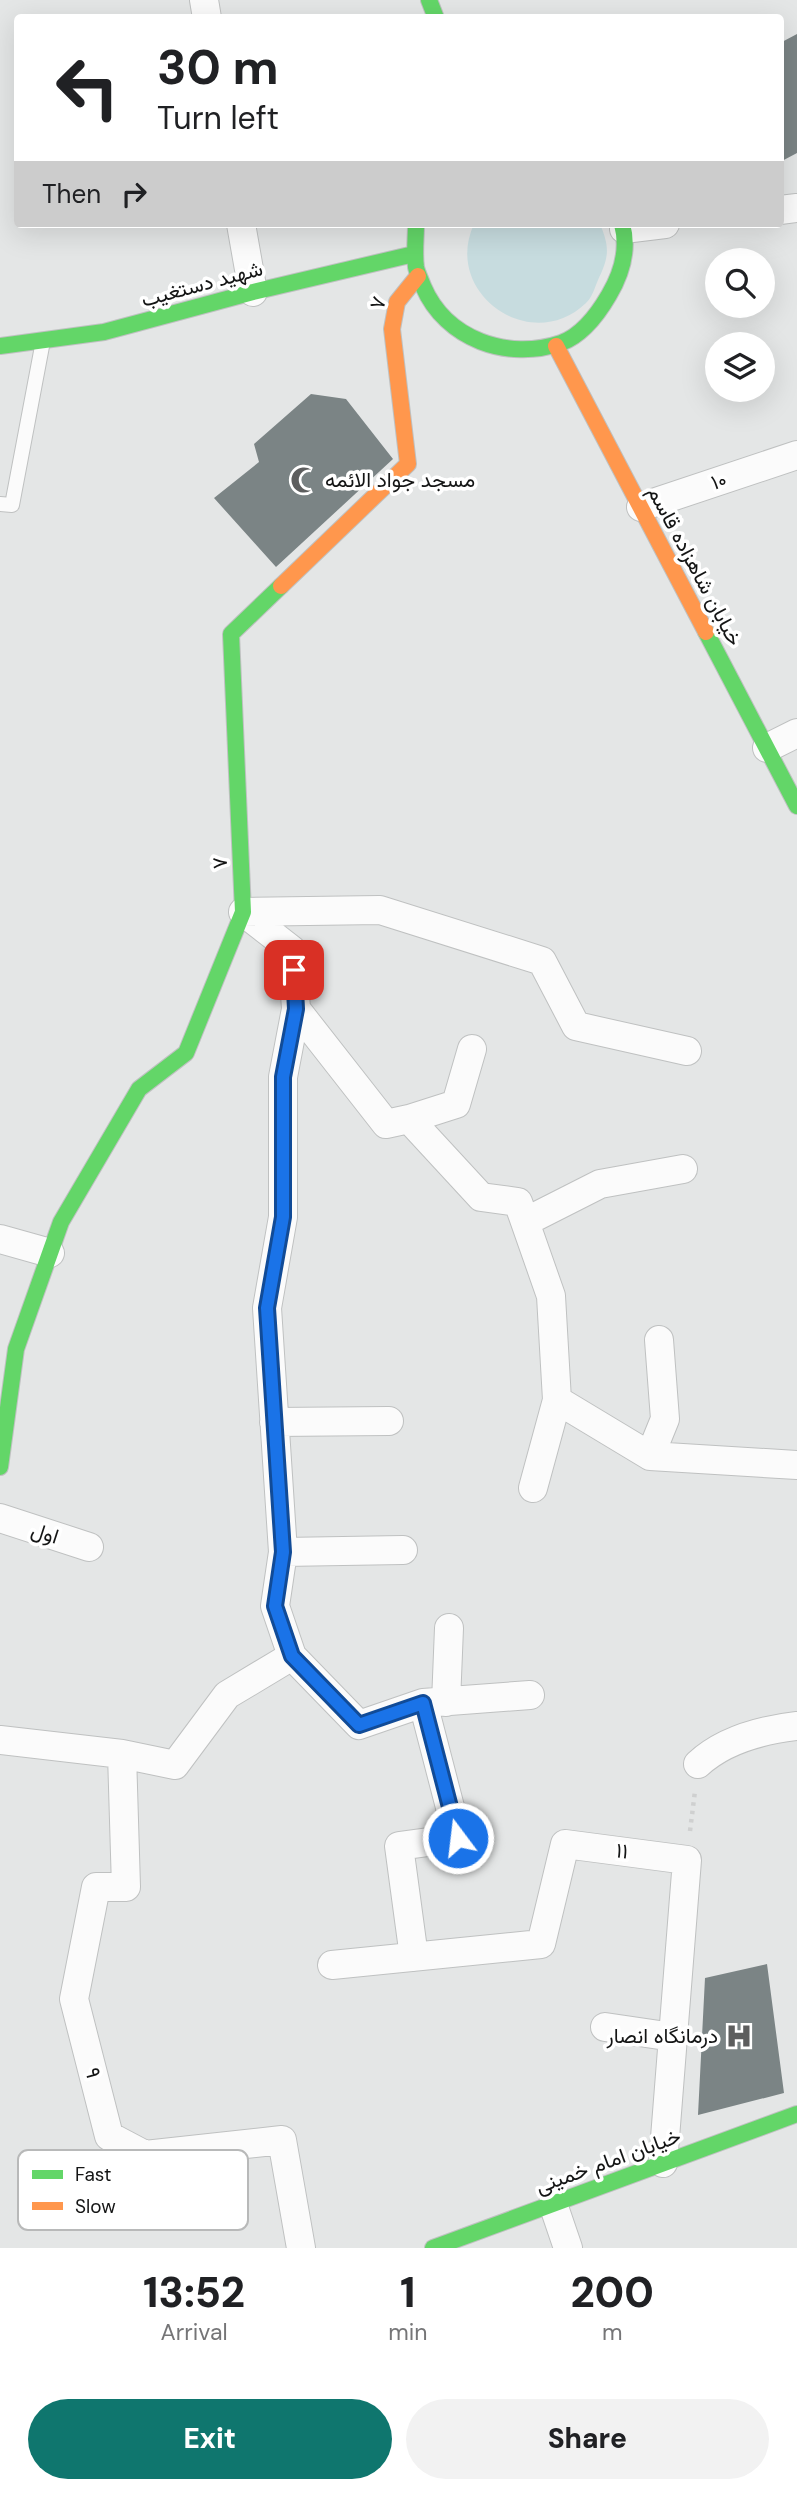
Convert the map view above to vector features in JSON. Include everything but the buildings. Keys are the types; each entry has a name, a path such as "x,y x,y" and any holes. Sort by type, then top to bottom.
{"street":[{"path":"243,228 253,292"},
{"path":"416,228 414,254 418,276 428,301 449,326 472,341 499,350 528,352 556,345 587,327 611,300 623,265 623,228"},
{"name":"شهید دستغیب","path":"0,346 104,332 253,292 414,254"},
{"name":"۷","path":"0,1467 8,1349 61,1222 139,1088 186,1053 243,912 231,634 408,464 392,329 397,302 418,276"},
{"name":"خیابان شاهزاده قاسم","path":"556,345 797,806"},
{"name":"۱۰","path":"641,507 797,455"},
{"path":"767,748 797,733"},
{"path":"243,912 380,910 542,961 576,1026 687,1051"},
{"path":"243,912 292,950 296,1009 283,1077 283,1217 267,1308 283,1552 275,1606 292,1656 359,1725 434,1703 530,1695"},
{"path":"296,1009 387,1124 456,1104 472,1049"},
{"path":"409,1119 481,1197 517,1202 551,1296 557,1400 533,1488"},
{"path":"525,1222 600,1184 683,1169"},
{"path":"0,1240 50,1253"},
{"path":"650,1456 665,1419 659,1339"},
{"path":"557,1400 650,1456 797,1465"},
{"path":"274,1422 390,1421"},
{"name":"اول","path":"0,1518 89,1548"},
{"path":"283,1552 403,1550"},
{"path":"414,1957 399,1846 458,1838 434,1703 449,1628"},
{"path":"0,1740 122,1754 175,1765 227,1695 292,1656"},
{"path":"698,1764 712,1750 754,1734 797,1726"},
{"name":"۹","path":"122,1754 126,1887 96,1887 74,1999 109,2136 136,2150"},
{"name":"۱۱","path":"331,1965 541,1944 565,1844 687,1860"},
{"path":"663,2163 687,1860"},
{"path":"605,2027 673,2037"},
{"name":"خیابان امام خمینی","path":"433,2248 797,2114"},
{"name":"۹","path":"191,2150 282,2140 301,2248"},
{"path":"553,2204 568,2248"}],"lane":[{"path":"0,504 12,505 44,340"}],"path":[{"path":"687,1860 698,1764"}],"shaded area":[{"path":"473,228 601,228 607,246 602,272 586,303 564,318 541,323 518,319 497,309 481,293 470,273 467,249"}],"traffic: fast":[{"path":"429,0 434,14"},
{"path":"416,228 416,267 433,305 463,333 481,342 520,349 561,343 576,335 595,316 621,269 625,243 623,228"},
{"path":"0,346 104,332 253,292 414,254"},
{"path":"0,1467 16,1349 61,1222 139,1089 186,1053 243,912 231,634 281,586"},
{"path":"706,632 797,806"},
{"path":"433,2248 797,2114"}],"traffic: slow":[{"path":"281,586 408,464 392,329 397,302 418,276"},
{"path":"556,346 706,632"}],"place":[{"name":"مسجد جواد الائمه","path":"304,480"},
{"name":"درمانگاه انصار","path":"739,2036"}],"route":[{"path":"294,970 296,1009 283,1077 283,1217 267,1308 283,1552 275,1606 292,1656 359,1725 423,1703 458,1838"}]}
